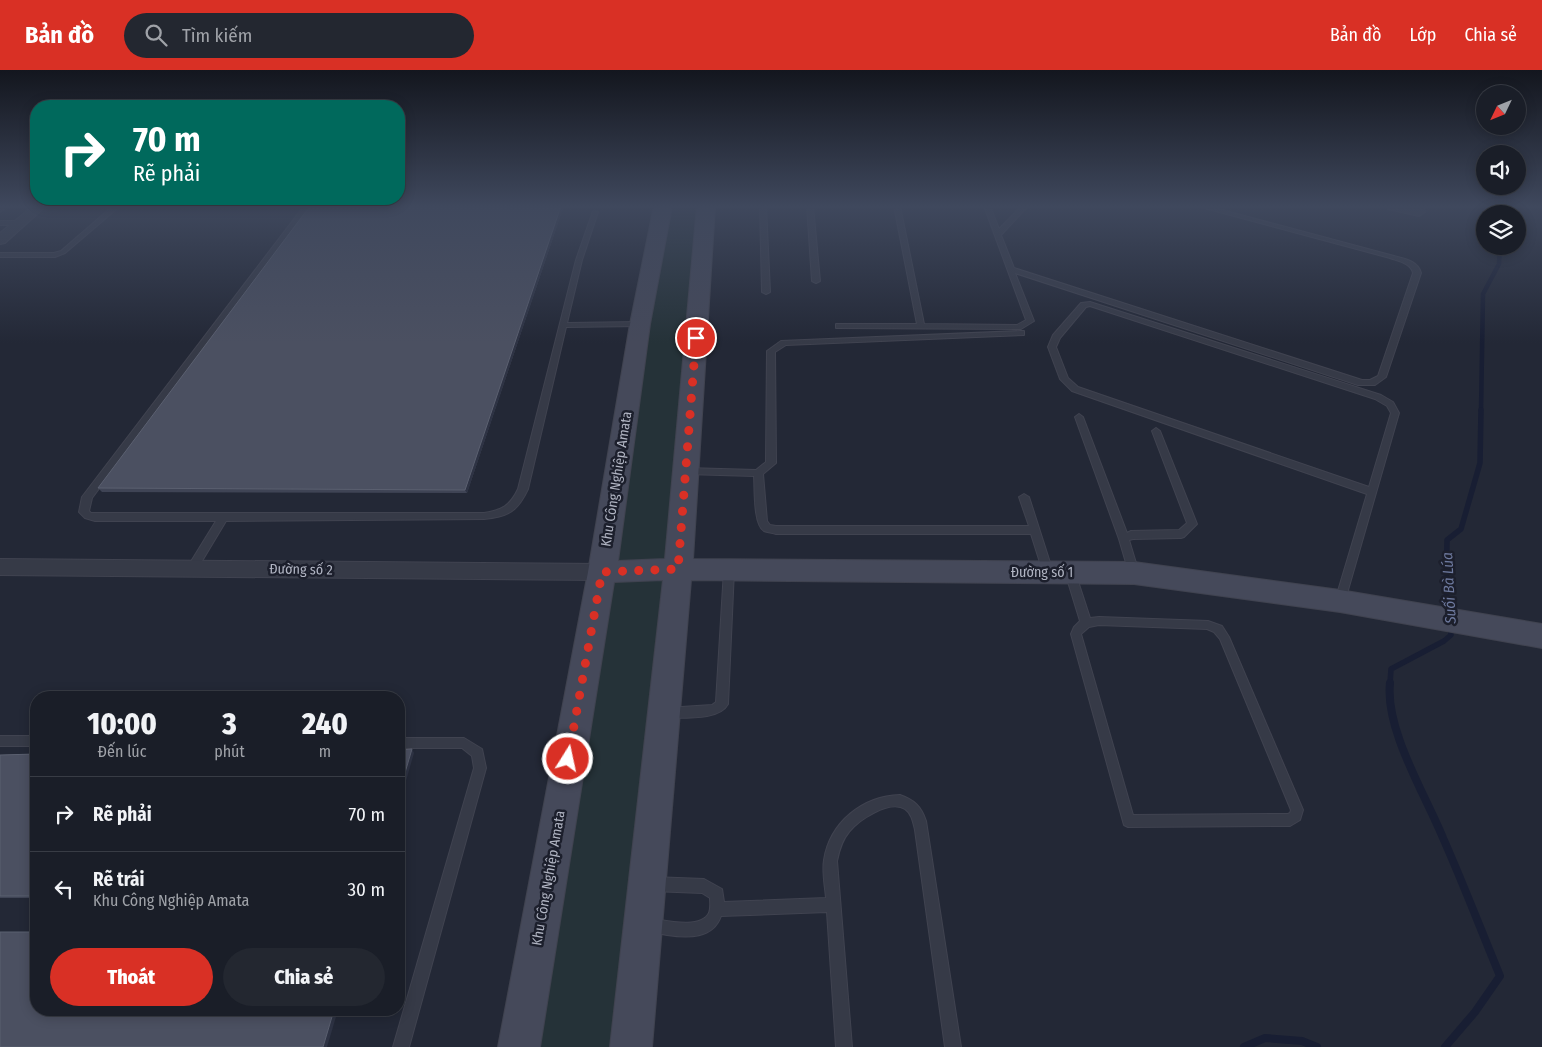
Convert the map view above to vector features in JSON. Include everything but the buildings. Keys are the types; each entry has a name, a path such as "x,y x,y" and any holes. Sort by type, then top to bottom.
{"street":[{"name":"Khu Công Nghiệp Amata","path":"519,1047 602,572 640,324 654,252"},
{"path":"632,1047 678,569 703,252"},
{"name":"Đường số 2","path":"0,567 602,572"},
{"name":"Đường số 1","path":"602,572 678,569 1134,572 1340,601 1542,636"}],"lane":[{"path":"0,256 55,255 63,252"},
{"path":"272,252 87,498 84,512 88,516 95,518 223,518 484,516 504,514 516,505 523,489 582,252"},
{"path":"765,252 766,292"},
{"path":"814,252 816,281"},
{"path":"906,252 922,326"},
{"path":"839,326 1018,327 1027,324 1030,321 1005,252"},
{"path":"1011,269 1361,383 1372,383 1382,377 1417,273 1416,268 1410,263 1372,252"},
{"path":"1340,601 1395,414 1390,404 1378,397 1090,304 1084,305 1056,337 1052,348 1064,379 1075,389 1372,492"},
{"path":"564,325 640,324"},
{"path":"686,471 758,473 771,463 771,352 784,343 1020,333"},
{"path":"1079,417 1124,539 1134,572"},
{"path":"1124,539 1131,535 1182,534 1192,524 1156,431"},
{"path":"758,473 762,522 767,528 776,530 1034,530"},
{"path":"1024,497 1034,530 1086,623"},
{"path":"192,568 223,518"},
{"path":"663,713 714,710 722,704 729,570"},
{"path":"1100,621 1208,625 1218,629 1224,638 1297,810 1296,816 1290,820 1128,821 1076,634 1080,627 1086,623 1100,621"},
{"path":"0,741 30,741"},
{"path":"401,1047 480,768 478,753 464,743 405,743"},
{"path":"844,1047 830,861 836,840 844,827 858,813 876,804 897,801 906,803 916,811 921,830 953,1047"},
{"path":"643,924 687,930 703,929 714,921 719,909 717,894 704,886 647,884"},
{"path":"719,909 832,905"}],"shaded area":[{"path":"661,252 695,252 668,565 613,567 648,324"},
{"path":"667,574 616,1047 535,1047 612,577"}],"waterway":[{"name":"Suối Bà Lúa","path":"1481,411 1483,294 1499,264 1500,255"},
{"name":"Suối Bà Lúa","path":"1449,615 1446,590 1447,540 1461,529 1480,463 1481,410"},
{"name":"Suối Bà Lúa","path":"1390,684 1391,669 1444,641 1451,635 1450,626"},
{"name":"Suối Bà Lúa","path":"1390,684 1390,701 1400,741 1500,976 1475,1012 1445,1047"},
{"name":"Suối Bà Lúa","path":"1244,1047 1265,1038 1302,1041 1317,1047"}],"route":[{"path":"568,759 602,572 678,569 696,338"}]}
